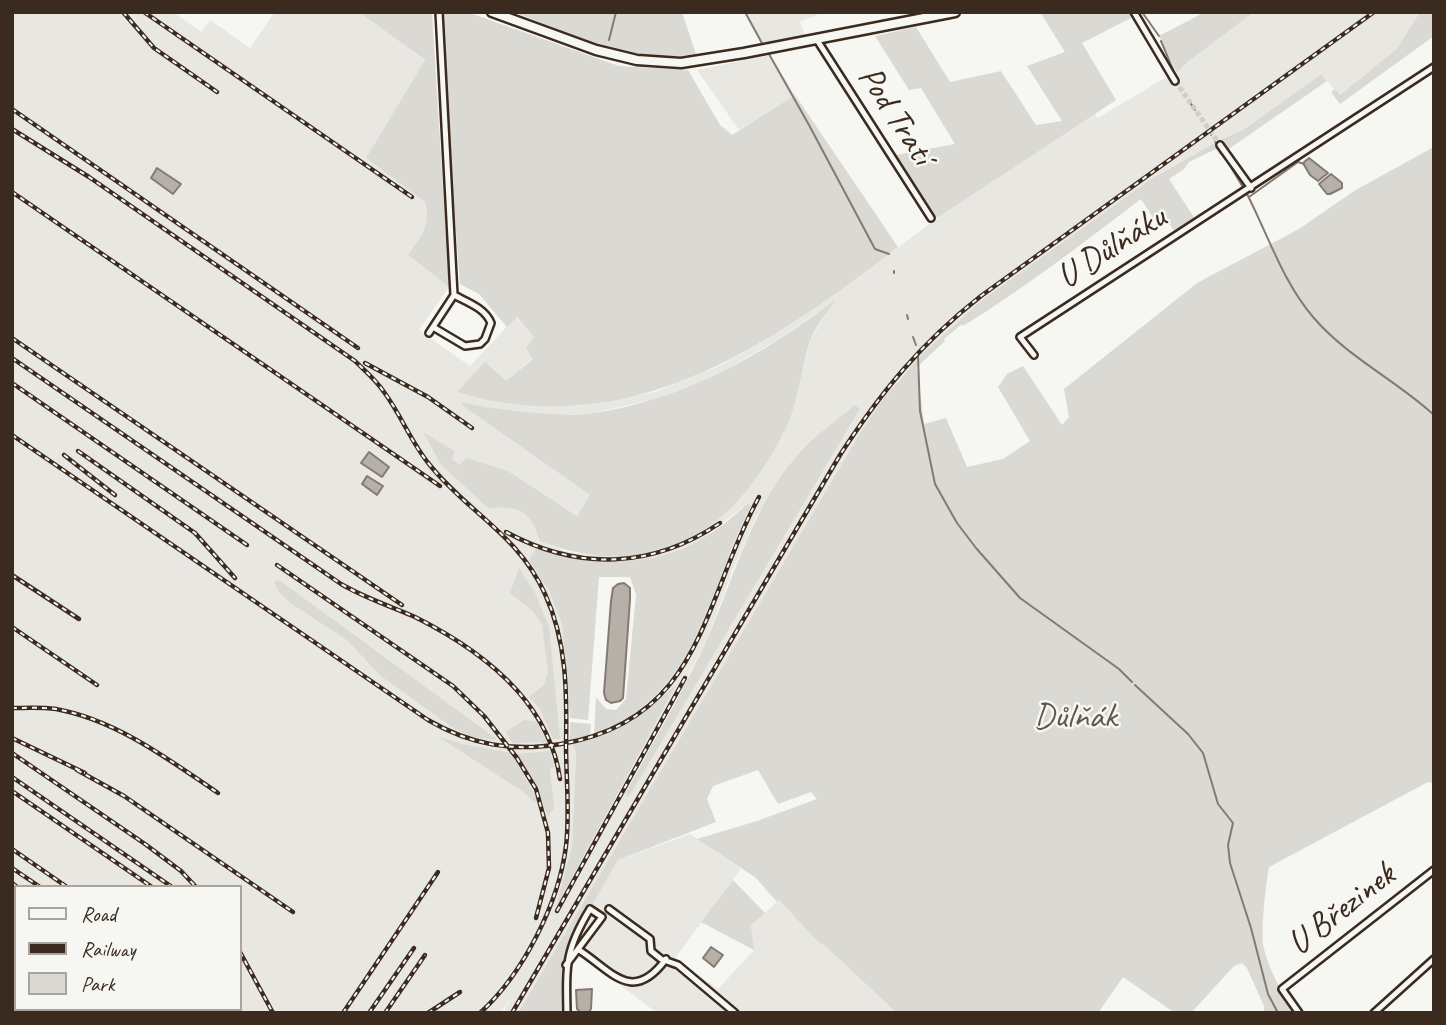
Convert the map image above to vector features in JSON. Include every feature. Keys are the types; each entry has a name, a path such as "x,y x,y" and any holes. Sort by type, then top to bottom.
{"street":[{"path":"439,12 454,295 431,330 465,346 480,344 485,339 491,323 489,317 454,295"},
{"path":"492,12 596,50 658,63 702,60 955,12"},
{"path":"1134,12 1175,81"},
{"name":"Pod Tratí","path":"817,40 931,218"},
{"name":"U Důlňáku","path":"1034,355 1020,337 1434,67"},
{"path":"1220,145 1251,188"},
{"name":"U Březinek","path":"1299,1013 1282,989 1434,870"},
{"path":"566,965 602,917 590,909 575,934 566,965 568,1013"},
{"path":"609,909 650,939 651,951 661,959 678,965 735,1013"},
{"path":"579,950 618,978 630,983 648,977 666,960"},
{"path":"1374,1013 1434,959"}],"shaded area":[{"path":"12,12 173,12 201,32 210,20 250,48 275,12 359,12 425,61 366,158 425,202 429,213 428,223 408,255 449,287 419,330 470,366 516,317 534,337 533,358 506,381 522,404 580,406 655,392 717,367 759,344 825,301 972,193 1094,113 1098,118 1184,68 1189,61 1254,12 1420,12 1398,49 1340,95 1321,74 1243,130 1151,179 982,300 921,355 896,383 860,433 518,1013 503,1013 513,994 501,1013 12,1013","holes":["833,302 811,339 789,421 610,557 568,552 541,541 533,522 525,512 514,507 488,508 441,465 424,433 455,451 452,459 460,466 508,471 577,516 590,495 463,406 462,402 479,407 564,415 594,413 655,399 729,368 785,335","855,406 860,409 629,797 625,793 706,642 756,517 795,459","748,503 751,506 735,537 691,650 674,677 652,701 622,722 590,736 570,740 562,624 549,591 529,560 536,548 571,557 610,562 636,561 667,555 702,539","674,687 558,902 572,846 576,752 642,714"]},
{"path":"744,12 823,12 800,22 805,36 761,44"},
{"path":"770,55 795,95 739,130 697,70"},
{"path":"1309,158 1328,173 1318,181 1310,175 1303,163"},
{"path":"157,168 181,184 173,194 151,178"},
{"path":"1331,174 1342,183 1342,188 1327,194 1319,184"},
{"path":"369,452 389,467 382,477 361,463"},
{"path":"367,476 383,486 377,495 362,484"},
{"path":"624,583 630,588 630,599 623,698 611,703 606,700 604,693 611,601 613,588"},
{"path":"690,834 741,869 675,958 718,989 754,950 751,925 779,900 819,943 897,1013 657,1013 567,945 618,860"},
{"path":"711,947 723,955 714,967 703,958"},
{"path":"592,989 591,1009 588,1013 582,1013 577,1009 576,990"}],"green space":[{"path":"359,12 432,12 449,287 408,255 426,224 425,202 366,158 425,60"},
{"path":"443,12 467,12 619,66 688,70 720,125 732,135 795,95 898,247 799,319 747,350 694,376 638,395 580,405 520,405 457,392 485,362 506,381 533,359 526,348 534,337 517,317 507,327 479,294 460,284"},
{"path":"513,12 682,12 696,54 672,56 626,51 580,38"},
{"path":"1040,12 1128,12 1131,18 1082,43 1116,100 937,218 896,155 955,144 921,88 909,90 875,36 916,27 950,82 1001,71 1036,125 1062,121 1027,66 1065,52"},
{"path":"1205,12 1254,12 1177,73 1159,36"},
{"path":"1420,12 1434,12 1434,36 1340,104 1331,92 1335,89 1340,95 1397,49"},
{"name":"Důlňák","path":"1321,74 1327,81 1220,155 1216,149 1189,162 1169,179 1195,219 1175,232 1162,214 1154,219 1141,199 1031,281 963,326 962,324 917,367 924,424 946,418 967,467 1003,459 1030,441 998,387 1007,374 1023,366 1062,425 1069,417 1064,389 1197,283 1299,229 1354,191 1432,148 1434,150 1434,783 1428,782 1269,867 1263,920 1264,949 1273,974 1294,1013 1264,1013 1264,1006 1247,968 1242,963 1234,966 1191,1013 1175,1013 1123,977 1098,1013 897,1013 819,943 756,878 697,839 817,799 811,792 778,804 758,770 713,786 707,799 716,822 618,860 575,934 566,965 567,1013 518,1013 860,433 884,398 921,355 982,300 1151,179 1243,130"},
{"path":"835,300 812,336 788,423 768,461 745,493 718,519 689,539 657,552 621,557 582,553 540,541 532,522 522,512 508,508 488,508 441,465 423,432 455,451 452,459 460,465 466,458 508,471 577,516 590,495 461,402 497,409 566,415 627,407 690,386 721,372 780,339"},
{"path":"855,405 860,409 629,797 625,794 696,663 748,538 774,487 810,442"},
{"path":"748,503 751,506 709,607 678,668 657,694 630,716 594,734 596,697 606,709 616,710 626,699 636,595 630,577 599,577 588,720 570,718 562,624 549,591 529,560 536,548 596,560 649,558 674,552 698,541 723,525"},
{"path":"519,568 535,593 549,627 560,739 553,739 540,709 529,697 544,685 548,672 542,624 533,611 510,593"},
{"path":"279,580 498,740 470,737 381,676 347,640 292,604 278,591 274,582"},
{"path":"676,685 556,907 572,846 576,752 572,744 628,721"},
{"path":"524,720 537,722 547,742 512,743 506,732"},
{"path":"570,722 591,724 590,736 570,740"},
{"path":"439,737 512,753 538,801 534,802 525,793"},
{"path":"550,751 554,767 550,768 554,808 548,817 535,783 517,754"},
{"path":"733,880 765,913 751,925 754,950 701,922"},
{"path":"14,987 14,1011 160,1011 17,1013 12,1010"}],"waterway":[{"path":"609,40 616,12"},
{"path":"745,12 763,45"},
{"path":"1142,12 1159,36"},
{"path":"1161,41 1177,79"},
{"path":"769,54 875,249 889,254"},
{"path":"1189,101 1195,110"},
{"path":"1215,142 1219,147"},
{"path":"1222,152 1244,189"},
{"path":"1249,197 1298,162 1304,164"},
{"path":"1247,194 1284,274 1313,317 1341,344 1434,415"},
{"path":"907,315 908,319"},
{"path":"913,337 916,345"},
{"path":"918,356 920,411 935,484 957,523 1020,598 1119,669 1132,682"},
{"path":"1135,685 1188,734 1203,753 1218,804 1233,823 1228,845 1230,863 1268,994 1278,1013"}],"tunnel":[{"path":"1175,81 1220,145"}],"railway":[{"path":"123,12 154,48 217,92"},
{"path":"144,12 412,197"},
{"path":"512,1013 840,455 903,370 939,332 981,296 1374,12"},
{"path":"12,109 358,348"},
{"path":"12,129 89,177 355,361 381,388 429,464 506,539 534,573 552,612 562,649 566,706 566,846 556,891 536,936 511,978 480,1013"},
{"path":"12,192 440,486"},
{"path":"12,338 402,605"},
{"path":"12,358 341,584 440,630 487,662 527,702 542,725 553,751 560,779"},
{"path":"365,363 428,397 472,428"},
{"path":"12,383 247,545"},
{"path":"12,435 428,720 476,741 509,747 561,744 608,731 644,710 671,683 692,650 759,497"},
{"path":"78,451 195,533 235,578"},
{"path":"64,455 115,495"},
{"path":"506,532 560,554 614,559 668,549 720,523"},
{"path":"277,565 453,686 484,716 517,758 536,789 548,833 549,868 536,918"},
{"path":"12,575 79,619"},
{"path":"12,627 97,685"},
{"path":"557,911 685,678"},
{"path":"12,708 56,709 100,722 141,742 218,793"},
{"path":"12,738 85,773"},
{"path":"12,753 145,844 181,871 194,885"},
{"path":"77,770 124,796 293,912"},
{"path":"12,777 169,885"},
{"path":"12,791 149,885"},
{"path":"12,849 64,885"},
{"path":"12,868 37,885"},
{"path":"343,1013 438,872"},
{"path":"369,1013 414,948"},
{"path":"385,1013 425,955"},
{"path":"242,956 273,1013"},
{"path":"428,1013 460,992"}]}
